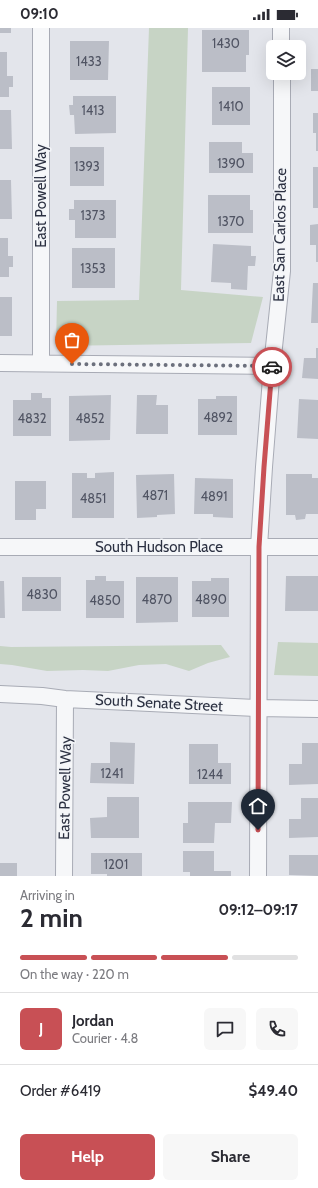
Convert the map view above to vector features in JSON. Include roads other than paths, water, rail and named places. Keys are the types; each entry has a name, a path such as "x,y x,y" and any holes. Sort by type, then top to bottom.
{"street":[{"name":"East Powell Way","path":"41,28 41,363"},
{"path":"281,28 282,40"},
{"name":"East San Carlos Place","path":"258,876 259,547 272,366 282,271 282,80"},
{"path":"0,363 272,366"},
{"name":"South Hudson Place","path":"0,547 318,547"},
{"name":"South Senate Street","path":"0,694 42,696 65,699 258,708 318,709"},
{"name":"East Powell Way","path":"64,876 65,699"}]}
